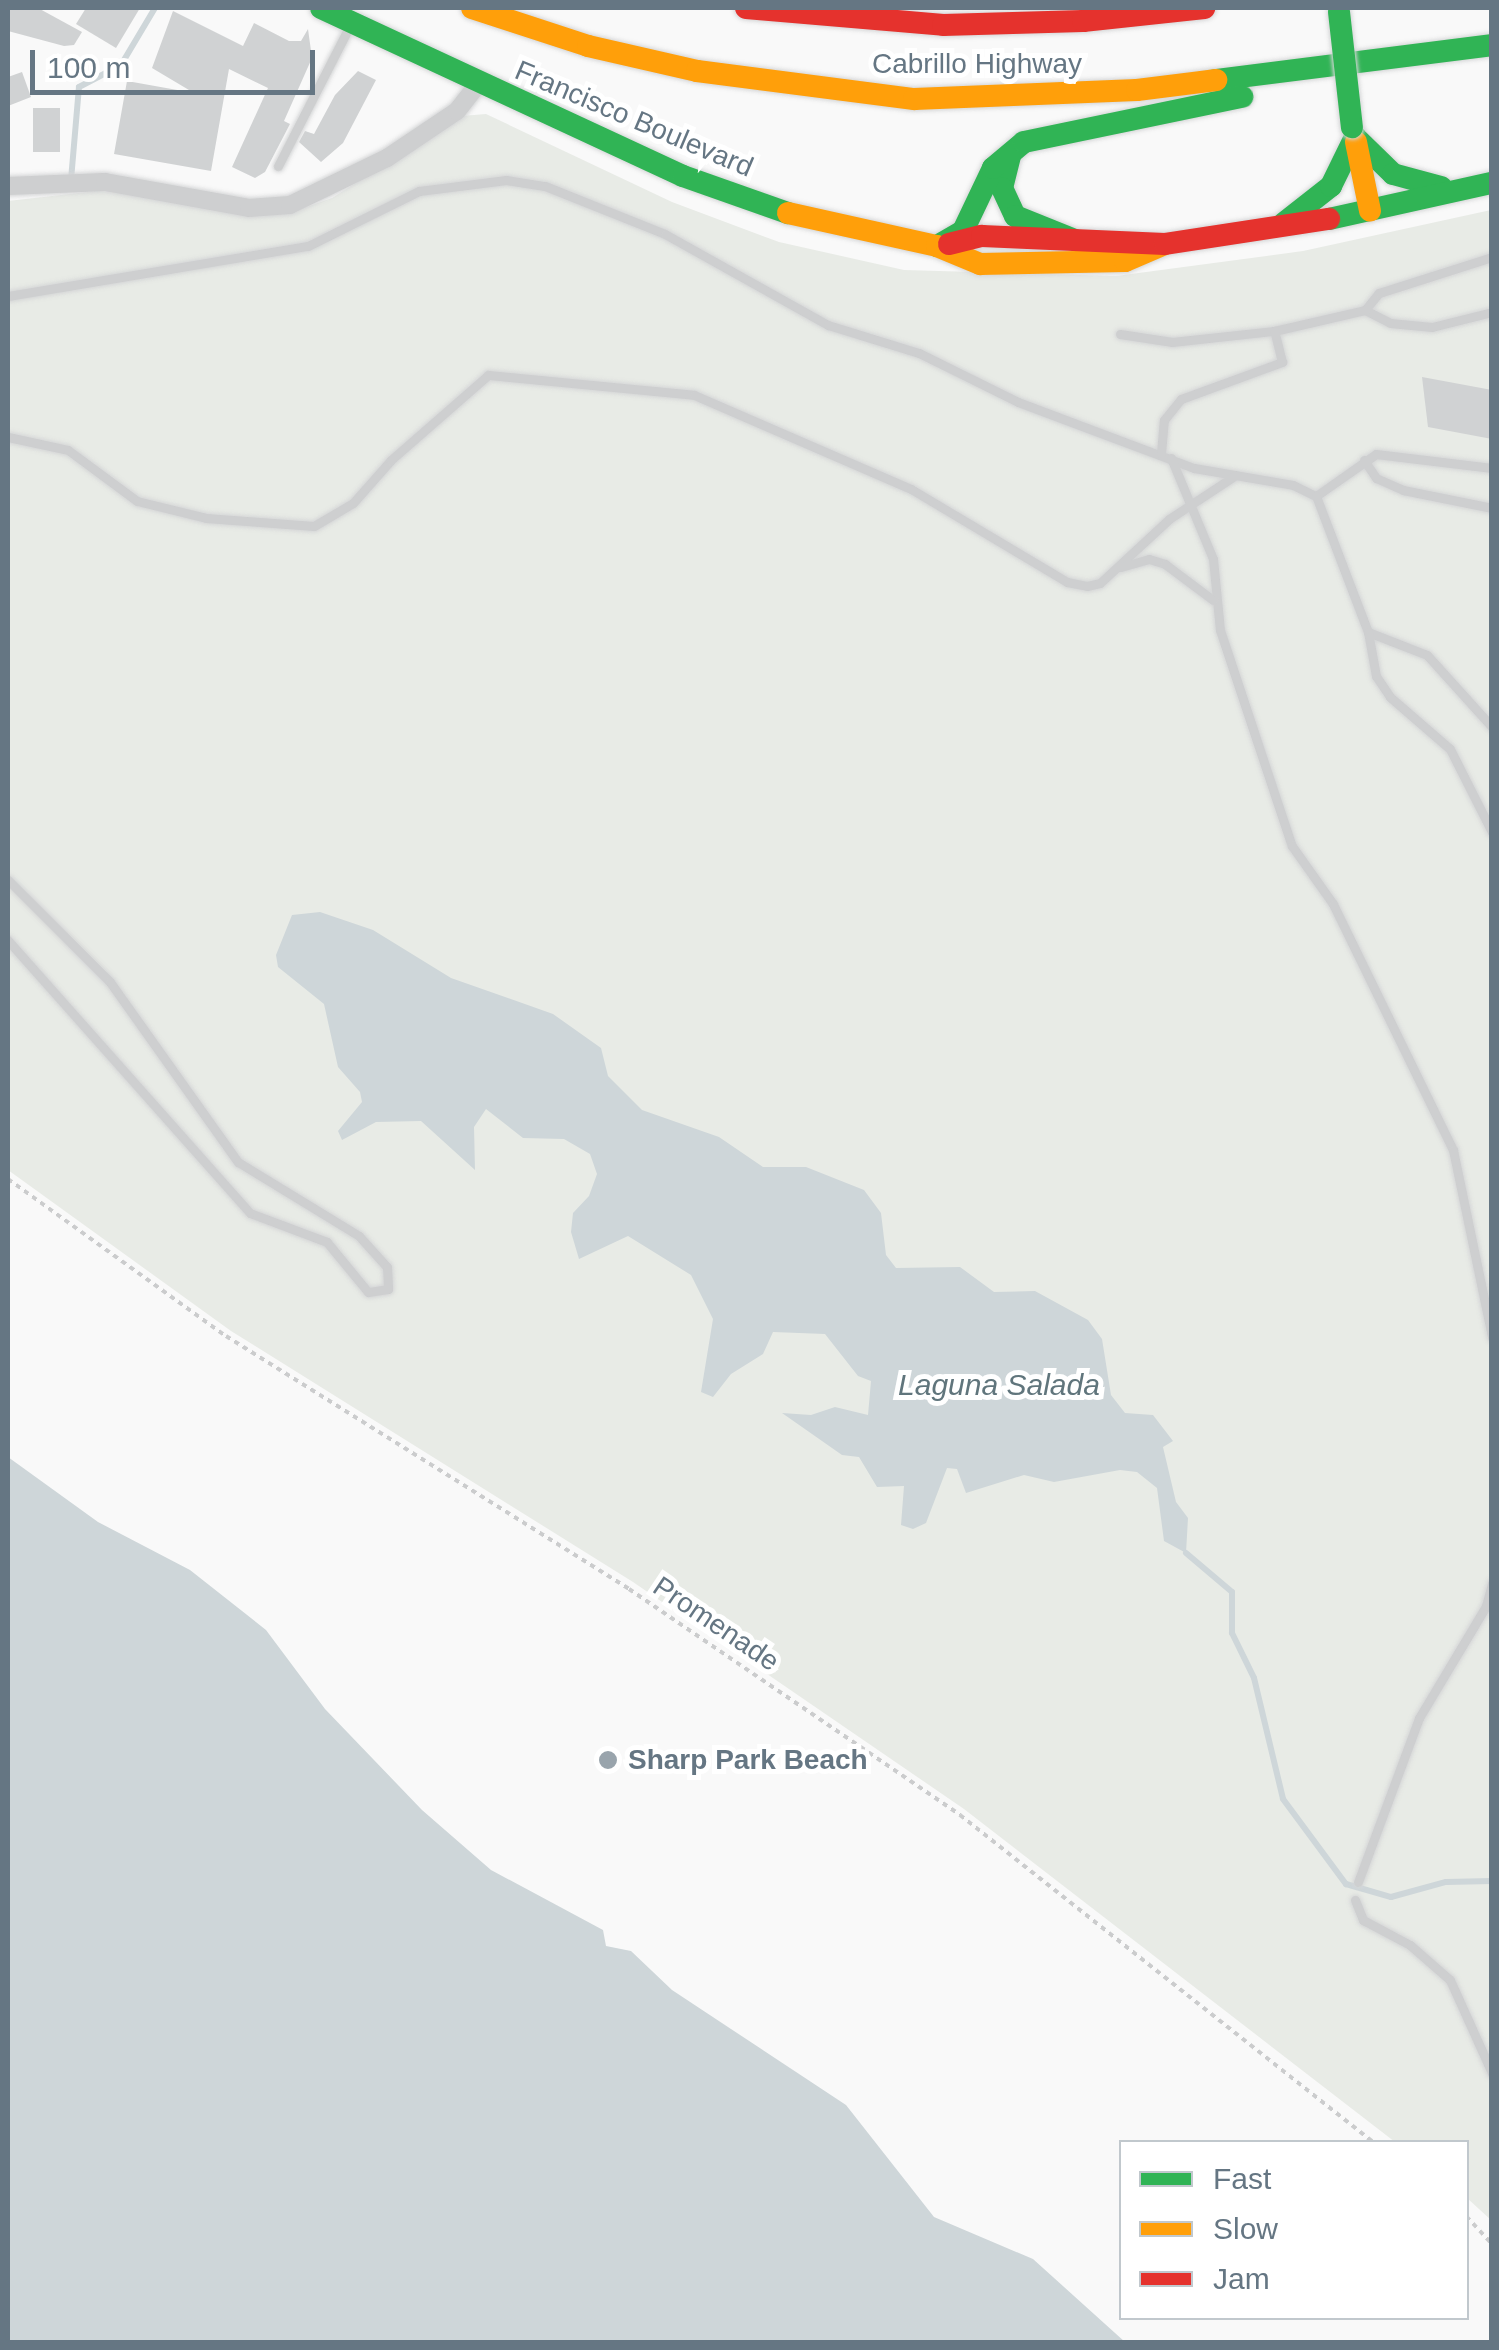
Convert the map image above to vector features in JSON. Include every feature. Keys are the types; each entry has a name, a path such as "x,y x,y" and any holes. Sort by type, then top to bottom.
{"main road":[{"name":"Francisco Boulevard","path":"321,8 478,84 749,202 882,239 938,246 980,264 1075,266 1125,262 1165,244"},
{"name":"Cabrillo Highway","path":"472,8 588,46 697,71 914,99 1121,92 1492,46"},
{"name":"Cabrillo Highway","path":"746,8 916,24 1083,20 1204,8"},
{"path":"1083,20 1143,8"},
{"path":"1339,8 1354,132 1370,211"},
{"path":"938,246 963,230 994,168 1012,152 1051,135 1492,46"},
{"path":"1354,132 1372,159 1410,183 1456,189 1492,183"},
{"path":"1263,233 1323,194 1354,132"},
{"path":"1012,152 1002,188 1015,216 1075,240"},
{"name":"Francisco Boulevard","path":"938,246 982,236 1165,244 1263,233 1456,189"}],"street":[{"path":"8,186 105,182 249,208 290,205 387,158 457,111 478,84"}],"lane":[{"path":"278,166 351,22"},
{"path":"8,296 308,246 418,191 506,180 568,191 708,255 828,325 920,352 1018,402 1166,454 1194,468 1316,496"},
{"path":"1120,334 1172,342 1274,331 1365,310 1380,292 1492,257"},
{"path":"1365,310 1390,322 1432,327 1492,312"},
{"path":"1274,331 1282,362 1181,399 1164,420 1166,454 1213,559 1214,600 1292,846 1332,904 1453,1150 1492,1337"},
{"path":"8,437 68,450 137,501 206,518 314,526 353,502 391,460 488,375 694,395 911,489 1067,582 1100,582 1191,503 1236,475"},
{"path":"1316,496 1364,460 1397,453 1492,468"},
{"path":"1364,460 1376,478 1404,490 1492,508"},
{"path":"1316,496 1368,632 1376,676 1390,697 1450,749 1492,832"},
{"path":"1114,571 1150,559 1214,600"},
{"path":"1368,632 1427,655 1492,727"},
{"path":"8,880 110,982 238,1162 359,1236 386,1267 388,1290 368,1292 328,1242 250,1213 8,940"},
{"path":"1358,1882 1418,1718 1486,1606 1492,1584"},
{"path":"1355,1900 1363,1920 1410,1945 1450,1980 1492,2073"}],"path":[{"name":"Promenade","path":"8,1179 226,1336 629,1588 960,1815 1370,2140"},
{"path":"1469,2219 1492,2244"}],"shaded area":[{"path":"486,114 672,202 779,242 904,270 1116,276 1303,251 1491,210 1491,2220 1469,2200 1469,2140 1392,2140 964,1809 633,1582 231,1331 8,1170 8,201 105,190 248,215 292,212 332,198 462,116"}],"water":[{"name":"Laguna Salada","path":"320,912 373,930 451,978 553,1014 601,1048 608,1076 642,1110 719,1137 763,1167 806,1167 864,1190 881,1213 886,1255 896,1268 960,1267 994,1292 1035,1291 1088,1320 1102,1339 1111,1395 1125,1413 1153,1415 1173,1441 1163,1447 1176,1502 1188,1518 1186,1553 1164,1541 1157,1488 1137,1472 1120,1470 1054,1482 1024,1475 966,1493 957,1469 947,1468 926,1523 913,1529 901,1525 904,1486 877,1487 859,1457 842,1455 782,1413 811,1415 835,1407 868,1415 871,1381 858,1376 825,1334 773,1332 763,1354 731,1374 713,1397 701,1392 713,1319 691,1275 628,1236 579,1259 571,1232 573,1213 589,1196 597,1174 590,1154 564,1139 523,1138 486,1109 474,1127 475,1170 421,1121 376,1122 342,1140 338,1131 362,1102 360,1092 338,1067 324,1004 278,967 276,955 292,915"},
{"path":"8,1457 98,1522 190,1570 266,1630 325,1709 422,1810 491,1870 603,1930 606,1946 631,1951 672,1990 846,2105 934,2217 1033,2259 1125,2342 8,2342"}],"building":[{"path":"8,8 38,8 82,32 74,45 64,46 8,31"},
{"path":"86,8 140,8 116,48 76,24"},
{"path":"173,11 243,46 254,23 289,41 301,41 308,29 312,58 284,121 290,124 265,172 255,178 232,167 268,88 229,69 211,171 114,154 127,81 194,93 152,68"},
{"path":"358,71 376,80 343,143 321,162 299,142 305,131 314,134 335,95"},
{"path":"22,72 31,97 8,106 8,77"},
{"path":"33,108 60,108 60,152 33,152"},
{"path":"1422,377 1492,390 1492,439 1428,427"}],"waterway":[{"path":"71,180 79,87 121,65 155,8"},
{"path":"1186,1553 1232,1592 1232,1633 1254,1678 1283,1799 1346,1884 1391,1897 1446,1882 1492,1881"}],"traffic: fast":[{"path":"321,8 683,176 788,213"},
{"path":"1339,12 1352,127"},
{"path":"1216,80 1492,45"},
{"path":"937,246 963,231 993,168 1024,142 1242,97"},
{"path":"1355,137 1393,174 1441,187"},
{"path":"1284,223 1331,186 1355,137"},
{"path":"1010,156 1002,188 1015,216 1075,240"},
{"path":"1329,219 1492,183"}],"traffic: slow":[{"path":"472,8 588,46 697,71 914,99 1137,90 1216,80"},
{"path":"1356,142 1370,211"},
{"path":"788,213 937,246 980,264 1125,261 1165,244"}],"traffic: jam":[{"path":"746,8 943,25 1083,21 1204,8"},
{"path":"949,244 982,236 1165,244 1329,219"}],"place":[{"name":"Sharp Park Beach","path":"608,1760"}]}
